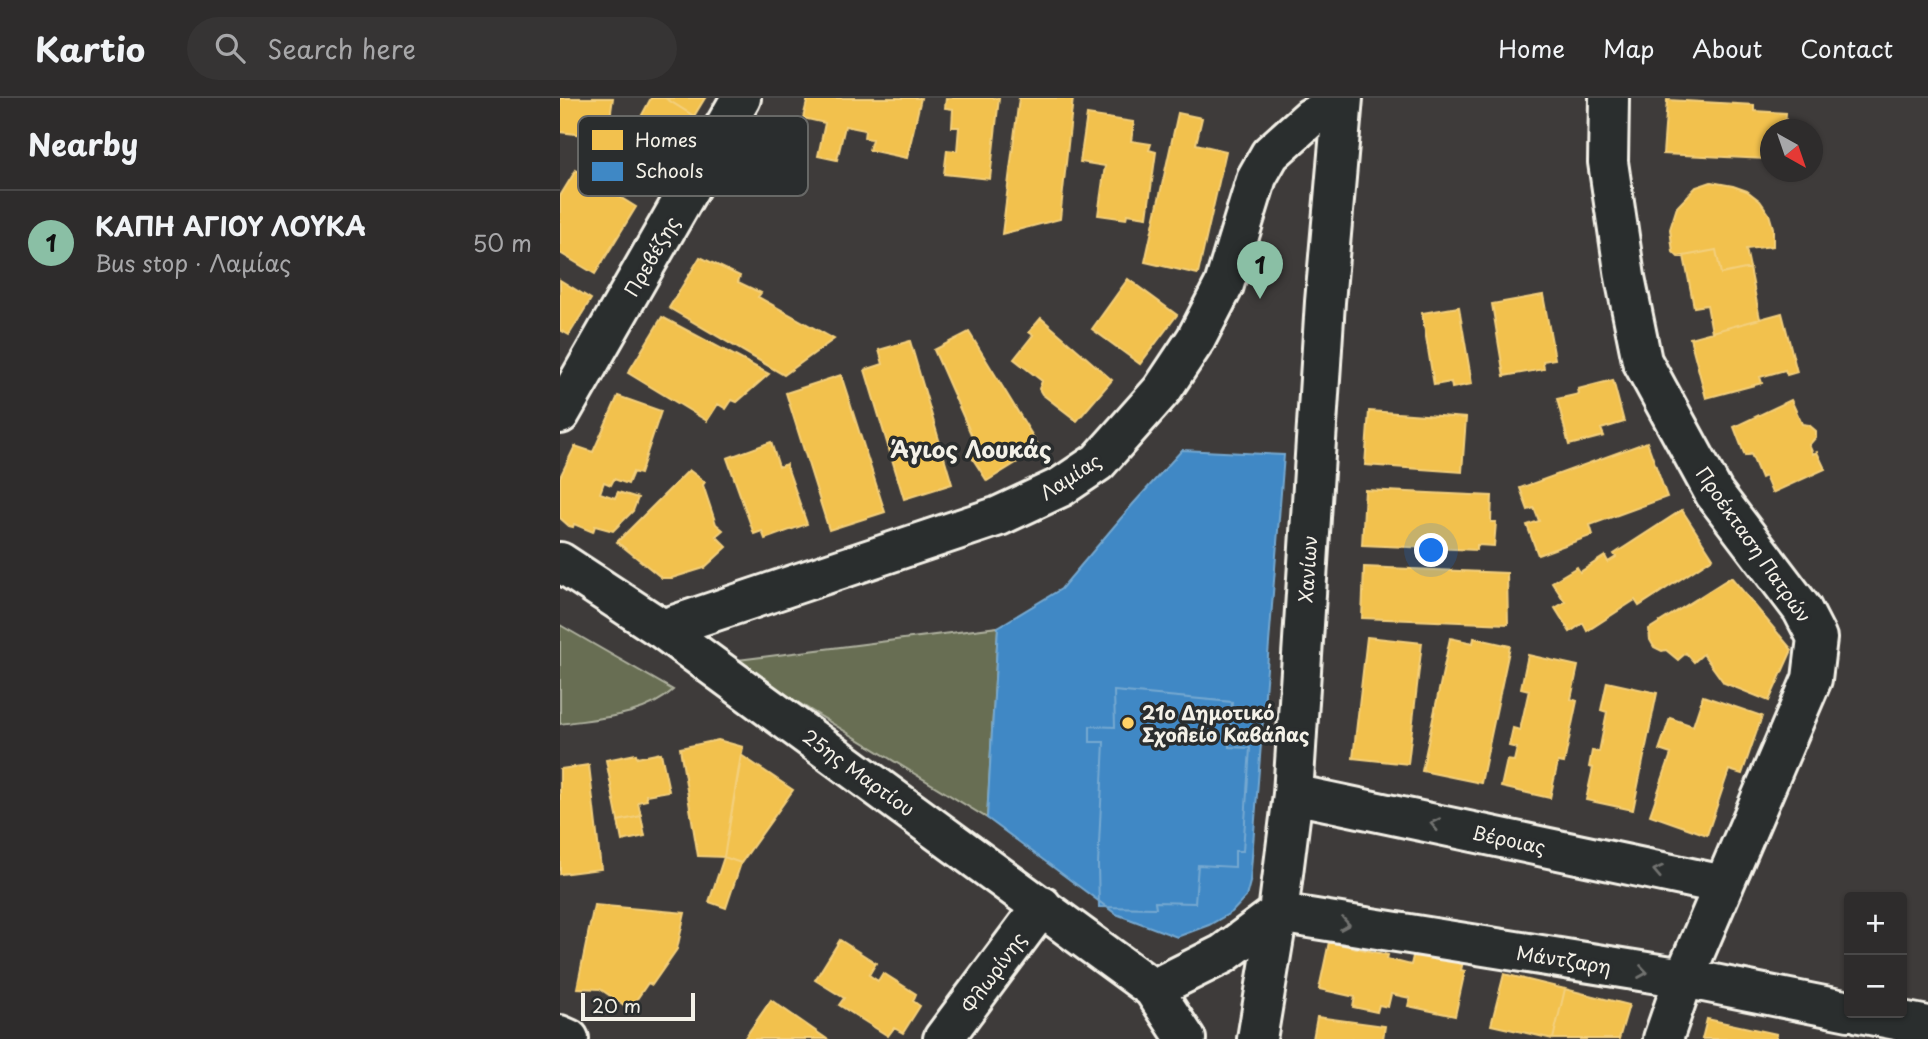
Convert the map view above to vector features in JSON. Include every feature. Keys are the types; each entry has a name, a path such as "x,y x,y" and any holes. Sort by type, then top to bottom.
{"street":[{"name":"Πρεβέζης","path":"731,116 741,98"},
{"name":"Προέκταση Πατρών","path":"1609,98 1608,162 1625,277 1642,361 1714,493 1802,609 1817,638 1812,679 1684,978 1663,1039"},
{"name":"Λαμίας","path":"662,629 999,516 1061,487 1098,462 1163,390 1196,339 1224,285 1256,177 1270,154 1334,99"},
{"name":"Χανίων","path":"1257,1039 1278,913 1293,794 1325,302 1334,99"},
{"name":"Πρεβέζης","path":"560,414 685,196"},
{"name":"25ης Μαρτίου","path":"560,562 662,629 1153,989 1186,1039"},
{"name":"Βέροιας","path":"1293,794 1724,884"},
{"name":"Φλωρίνης","path":"943,1039 1042,906"},
{"name":"Μάντζαρη","path":"1278,913 1684,978 1844,1010"},
{"path":"1153,989 1223,954 1278,913"},
{"path":"1886,1018 1928,1026"},
{"path":"560,1035 569,1039"}],"green space":[{"path":"560,625 673,690 635,711 560,724"},
{"path":"998,627 987,818 730,661"}],"building: Homes":[{"path":"560,98 613,98 610,116 578,116 578,134 560,132"},
{"path":"651,98 665,98 694,116 641,116"},
{"path":"665,98 705,98 694,116"},
{"path":"808,98 921,98 907,158 869,150 872,139 864,138 865,130 845,126 837,160 818,156 825,123 804,116"},
{"path":"946,98 999,98 990,179 944,174 947,150 957,151 959,127 952,127 953,109 945,108"},
{"path":"1019,98 1073,98 1060,219 1002,234"},
{"path":"1667,100 1754,105 1754,111 1786,113 1786,119 1760,119 1760,159 1663,154"},
{"path":"1178,113 1202,118 1196,144 1226,151 1198,274 1145,262"},
{"path":"1087,115 1134,122 1131,141 1151,144 1149,150 1156,152 1147,217 1127,214 1126,219 1098,215 1105,166 1080,162"},
{"path":"576,170 578,196 618,196 636,207 595,274 560,253 560,196"},
{"path":"1711,182 1747,191 1760,201 1769,214 1773,228 1773,246 1746,249 1750,268 1721,274 1716,250 1678,257 1673,252 1670,229 1677,207 1696,187"},
{"path":"1716,250 1721,274 1750,268 1760,319 1712,332 1707,305 1694,307 1684,256"},
{"path":"700,257 740,276 738,282 761,293 758,297 834,339 784,375 669,308"},
{"path":"1128,279 1177,315 1140,364 1092,329"},
{"path":"560,280 591,299 569,335 560,330"},
{"path":"1543,295 1555,359 1543,361 1544,369 1504,376 1492,304"},
{"path":"1459,307 1472,384 1452,388 1451,382 1434,385 1422,313"},
{"path":"1782,313 1797,372 1787,375 1785,370 1760,377 1762,383 1706,398 1690,338"},
{"path":"662,317 769,374 737,402 732,400 726,409 718,404 707,421 628,373"},
{"path":"1041,318 1112,380 1077,421 1042,394 1039,389 1042,381 1014,359 1033,335 1029,332"},
{"path":"969,332 1040,448 987,481 969,453 978,450 934,350"},
{"path":"910,341 952,484 904,499 865,370 883,364 879,350"},
{"path":"841,375 885,512 829,530 786,393"},
{"path":"1613,380 1624,422 1601,429 1604,436 1569,445 1557,399 1579,394 1578,389"},
{"path":"618,396 661,411 640,474 633,472 628,484 614,479 611,485 604,482 600,493 615,498 618,492 638,498 633,511 613,531 595,526 593,532 574,524 573,527 569,526 560,518 560,477 575,446 593,452"},
{"path":"1791,400 1802,424 1809,425 1816,431 1816,437 1809,445 1813,454 1817,452 1825,469 1772,493 1765,476 1761,478 1751,454 1745,456 1734,427"},
{"path":"1369,411 1466,418 1462,472 1365,465"},
{"path":"771,442 779,467 786,464 807,524 765,539 762,531 754,534 727,458"},
{"path":"1647,442 1667,497 1590,525 1593,535 1538,555 1527,525 1539,521 1534,508 1528,510 1520,488"},
{"path":"689,470 705,482 703,485 716,524 723,530 716,536 727,547 704,568 672,578 662,578 617,542"},
{"path":"1365,490 1492,496 1491,522 1496,522 1494,546 1477,545 1477,550 1362,545"},
{"path":"1682,510 1713,558 1639,606 1635,600 1587,631 1583,623 1570,632 1555,608 1565,602 1552,582 1577,567 1580,572 1605,556 1608,562 1616,557 1614,554"},
{"path":"1364,567 1507,573 1508,624 1362,618"},
{"path":"1731,577 1792,650 1769,701 1724,683 1703,654 1694,662 1686,653 1678,660 1666,650 1654,647 1650,640 1649,629"},
{"path":"1367,637 1422,643 1408,764 1353,758"},
{"path":"1450,638 1473,643 1474,638 1510,646 1481,783 1422,771"},
{"path":"1528,655 1578,666 1571,699 1577,701 1564,763 1558,762 1550,798 1501,787 1507,760 1514,761 1517,748 1509,746 1513,728 1520,730 1529,690 1521,688"},
{"path":"1607,682 1657,693 1633,810 1586,800 1593,768 1589,767 1592,751 1599,752 1607,712 1601,710"},
{"path":"1703,696 1762,716 1742,774 1729,770 1707,835 1650,815 1671,754 1659,750 1670,718 1693,726"},
{"path":"718,740 743,747 724,857 698,856 680,748"},
{"path":"661,753 669,791 646,795 647,800 638,802 641,816 618,821 606,760 636,754 637,758"},
{"path":"741,755 793,790 741,863 724,857"},
{"path":"589,765 601,869 560,874 560,769"},
{"path":"641,816 645,836 622,841 618,821"},
{"path":"724,857 741,863 726,908 709,902"},
{"path":"594,905 685,913 677,949 652,985 648,983 630,1009 600,989 577,988"},
{"path":"840,940 876,963 869,975 878,981 883,973 916,994 913,1001 920,1006 903,1033 894,1028 888,1036 839,1005 844,998 815,980"},
{"path":"1329,942 1388,955 1387,959 1411,965 1414,952 1463,962 1461,970 1465,971 1455,1016 1408,1006 1410,998 1391,994 1388,1007 1379,1005 1377,1012 1353,1007 1355,997 1319,989"},
{"path":"1504,974 1565,989 1553,1039 1491,1025"},
{"path":"1565,989 1629,1005 1619,1039 1553,1039"},
{"path":"771,1000 827,1039 744,1039"},
{"path":"1317,1017 1385,1026 1383,1039 1313,1039"},
{"path":"1707,1019 1777,1034 1776,1039 1702,1039"}],"building: Schools":[{"name":"21ο Δημοτικό Σχολείο Καβάλας","path":"1182,450 1284,455 1250,882 1246,897 1232,912 1209,925 1177,937 1116,914 987,818 998,627 1061,589"},
{"path":"1114,691 1232,702 1229,747 1250,748 1243,851 1235,851 1235,867 1198,865 1195,903 1155,902 1156,908 1099,907 1098,865 1104,742 1090,742 1090,726 1115,727"}],"place":[{"name":"ΚΑΠΗ ΑΓΙΟΥ ΛΟΥΚΑ","path":"1260,299"},
{"name":"21ο Δημοτικό Σχολείο Καβάλας","path":"1128,723"}],"district":[{"name":"Άγιος Λουκάς","path":"971,448"}]}
